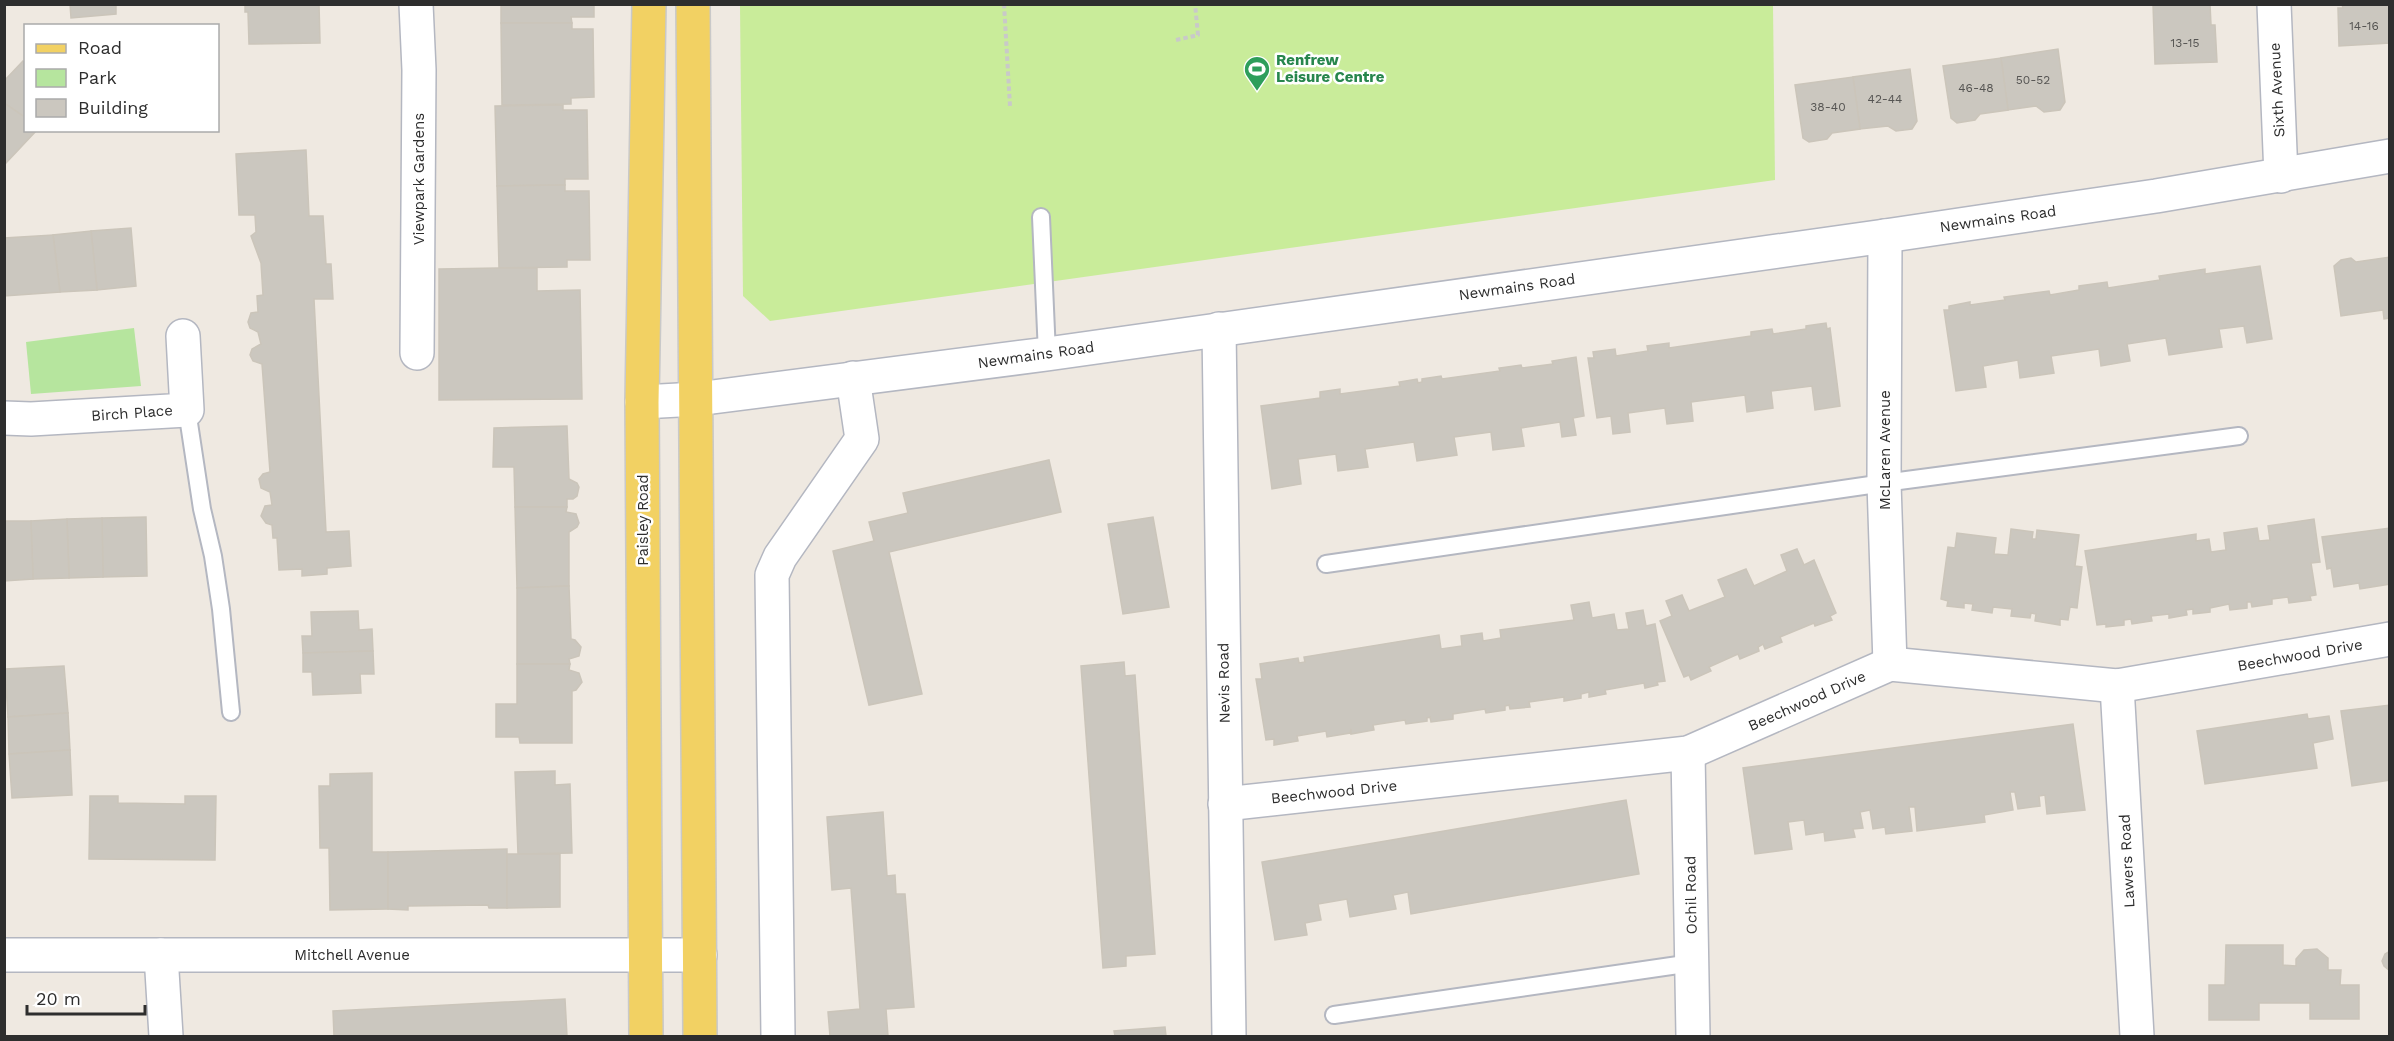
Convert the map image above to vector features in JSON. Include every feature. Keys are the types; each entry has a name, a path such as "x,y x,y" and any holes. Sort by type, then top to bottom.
{"main road":[{"name":"Paisley Road","path":"646,1036 642,402 649,4"},
{"path":"693,4 700,1036"}],"street":[{"name":"Viewpark Gardens","path":"416,4 419,70 417,353"},
{"name":"Sixth Avenue","path":"2274,4 2281,176"},
{"name":"Newmains Road","path":"642,402 697,399 1047,354 1885,236 2281,176 2390,156"},
{"name":"McLaren Avenue","path":"1885,236 1884,483 1890,664"},
{"name":"Nevis Road","path":"1219,329 1229,1036"},
{"name":"Birch Place","path":"4,418 31,419 187,410 183,336"},
{"path":"778,1036 772,575 780,557 862,439 854,378"},
{"name":"Beechwood Drive","path":"1225,804 1688,753 1890,664 2117,686 2390,639"},
{"name":"Lawers Road","path":"2117,686 2137,1036"},
{"name":"Ochil Road","path":"1688,753 1693,1036"},
{"name":"Mitchell Avenue","path":"4,955 700,955"},
{"path":"161,955 166,1036"}],"lane":[{"path":"1041,217 1047,354"},
{"path":"187,410 202,509 213,556 221,609 231,712"},
{"path":"1326,564 1884,483 2239,436"},
{"path":"1334,1015 1692,963"}],"path":[{"path":"1004,4 1010,106"},
{"path":"1176,40 1198,35 1195,4"}],"green space":[{"name":"Renfrew Leisure Centre","path":"740,5 1773,5 1775,180 770,321 743,296"},
{"path":"134,328 141,386 31,394 26,342"}],"building":[{"path":"70,4 116,4 116,14 71,18"},
{"path":"245,4 319,4 320,43 249,44 248,12 245,12"},
{"path":"501,4 594,4 594,17 571,17 572,23 501,23"},
{"path":"2153,4 2210,4 2211,25 2215,25 2217,62 2155,64"},
{"path":"2342,4 2390,4 2390,43 2339,46 2338,8 2343,8"},
{"path":"501,23 572,23 572,29 593,29 594,97 571,98 571,104 502,105"},
{"path":"2058,49 2065,102 2060,110 2044,112 2036,106 2008,110 2001,58"},
{"path":"2001,58 2008,110 1980,114 1975,120 1957,123 1951,118 1943,66"},
{"path":"24,62 24,117 4,103 4,81"},
{"path":"1910,69 1917,121 1912,129 1896,131 1888,126 1860,129 1853,77"},
{"path":"1853,77 1860,129 1832,133 1827,139 1809,142 1803,138 1795,85"},
{"path":"4,103 24,117 24,132 35,132 4,165"},
{"path":"563,105 563,110 587,110 588,179 565,179 565,185 497,186 495,106"},
{"path":"306,150 309,216 323,216 326,264 331,264 333,299 314,299 326,532 349,531 351,566 327,568 327,574 302,576 302,569 279,570 277,538 273,538 272,525 266,523 261,516 265,506 272,505 270,492 261,488 259,479 263,474 270,472 262,364 253,361 250,355 252,349 261,344 258,332 250,328 248,322 251,313 258,312 257,296 263,295 261,263 251,236 256,232 255,215 239,215 236,154"},
{"path":"565,185 565,191 589,191 590,260 567,260 567,267 499,268 497,186"},
{"path":"131,228 136,286 97,290 91,231"},
{"path":"91,231 97,290 60,292 53,235"},
{"path":"53,235 60,292 4,296 4,238"},
{"path":"2390,257 2390,318 2384,319 2383,310 2341,316 2334,266 2341,260 2351,258 2356,262"},
{"path":"2260,266 2272,339 2247,343 2244,326 2219,329 2222,347 2169,355 2166,338 2127,344 2130,361 2101,366 2099,349 2051,356 2054,373 2020,378 2018,360 1983,366 1986,387 1956,391 1944,310 1949,310 1949,306 2005,300 2004,297 2049,291 2050,295 2079,290 2079,286 2107,282 2108,288 2160,280 2159,276 2205,269 2205,274"},
{"path":"537,268 537,291 580,290 582,399 439,400 439,269"},
{"path":"1826,323 1827,329 1830,328 1840,406 1815,410 1812,386 1771,391 1773,408 1747,412 1745,395 1691,402 1693,421 1667,424 1665,408 1628,413 1630,432 1613,434 1611,416 1597,418 1588,358 1594,358 1593,352 1615,349 1616,356 1648,351 1647,346 1669,343 1669,348 1751,336 1751,332 1772,329 1773,334 1806,329 1806,326"},
{"path":"1576,357 1584,416 1573,418 1576,435 1562,437 1560,422 1521,428 1524,446 1493,450 1491,432 1454,437 1457,455 1417,461 1414,442 1365,449 1368,467 1338,471 1336,454 1298,459 1301,484 1272,489 1261,406 1320,398 1320,392 1340,389 1340,394 1400,386 1399,382 1417,379 1418,383 1422,382 1422,379 1441,376 1442,379 1500,371 1499,368 1521,365 1522,368 1553,364 1552,361"},
{"path":"567,426 569,479 577,483 579,487 577,496 567,499 567,507 515,507 514,467 493,467 494,428"},
{"path":"1049,460 1061,512 889,552 922,694 869,705 833,551 874,541 869,522 908,513 903,493"},
{"path":"515,507 567,507 566,512 576,514 579,523 569,532 569,586 517,588"},
{"path":"146,517 147,576 103,577 102,518"},
{"path":"1153,517 1169,607 1123,614 1108,524"},
{"path":"102,518 103,577 69,578 67,519"},
{"path":"67,519 69,578 33,579 31,521"},
{"path":"2314,519 2320,562 2311,563 2316,595 2310,596 2311,600 2289,603 2288,597 2272,599 2272,604 2252,607 2251,602 2247,602 2247,608 2230,610 2229,604 2210,608 2210,612 2193,614 2193,609 2186,610 2187,615 2169,618 2169,614 2151,616 2152,621 2132,624 2131,619 2124,620 2124,625 2106,627 2106,624 2097,625 2085,551 2196,534 2196,541 2209,539 2211,552 2226,550 2224,533 2257,528 2259,541 2270,540 2268,526"},
{"path":"4,521 31,521 33,579 4,581"},
{"path":"2390,528 2390,584 2360,589 2359,583 2334,587 2331,568 2327,569 2322,537"},
{"path":"2011,529 2033,532 2032,539 2036,539 2037,530 2079,535 2075,566 2082,567 2077,608 2070,607 2068,620 2060,619 2060,625 2035,621 2036,614 2031,613 2030,618 2011,616 2012,609 1993,607 1992,613 1972,610 1973,604 1964,603 1964,608 1947,606 1948,601 1941,599 1948,547 1955,548 1957,533 1996,538 1994,554 2008,555"},
{"path":"1797,549 1804,565 1814,560 1836,613 1830,616 1832,620 1815,626 1814,623 1780,637 1782,642 1765,649 1763,644 1758,647 1759,651 1740,659 1738,654 1709,667 1711,671 1691,680 1689,675 1684,677 1660,621 1672,616 1666,601 1682,595 1689,611 1725,597 1718,580 1746,569 1754,586 1787,571 1781,555"},
{"path":"569,586 571,639 581,647 579,656 569,659 570,664 517,664 517,588"},
{"path":"1589,602 1592,618 1614,614 1617,630 1629,629 1626,613 1643,610 1646,626 1655,624 1665,681 1645,688 1644,683 1605,690 1606,694 1589,697 1589,692 1581,694 1581,698 1564,701 1564,697 1529,702 1530,707 1510,709 1509,705 1505,706 1505,710 1486,713 1485,709 1453,714 1453,719 1431,722 1430,717 1427,721 1406,724 1405,720 1373,725 1374,730 1351,734 1351,729 1350,733 1327,737 1326,731 1297,736 1298,741 1274,745 1274,739 1266,740 1256,679 1262,679 1260,664 1298,658 1299,663 1305,662 1304,657 1439,635 1441,649 1462,646 1461,636 1482,633 1483,641 1501,638 1500,630 1574,620 1571,605"},
{"path":"358,611 359,630 372,629 373,651 303,653 302,636 312,636 311,612"},
{"path":"373,651 374,674 360,674 361,693 313,695 312,672 303,672 303,653"},
{"path":"1124,662 1125,676 1135,675 1155,954 1126,956 1126,966 1103,968 1081,666"},
{"path":"517,664 570,664 569,670 579,673 582,682 576,690 572,691 572,743 520,743 519,737 496,737 496,704 517,704"},
{"path":"64,666 68,713 8,717 5,669"},
{"path":"2390,705 2390,780 2352,786 2341,711"},
{"path":"68,713 70,750 9,754 8,717"},
{"path":"2307,714 2308,719 2329,716 2333,739 2313,743 2317,768 2205,784 2197,731"},
{"path":"2073,724 2085,810 2047,814 2045,795 2039,796 2040,806 2018,809 2015,792 2010,792 2013,810 1984,815 1985,822 1917,831 1915,807 1909,807 1912,831 1886,834 1885,827 1873,829 1870,810 1860,812 1863,828 1853,829 1855,837 1825,841 1824,832 1806,835 1804,820 1788,822 1792,849 1755,854 1743,768"},
{"path":"70,750 72,795 12,798 9,754"},
{"path":"555,771 555,785 570,784 572,853 518,854 515,772"},
{"path":"372,773 372,852 388,852 388,909 330,910 329,848 320,848 319,786 330,786 330,774"},
{"path":"90,796 118,796 118,803 185,804 185,796 216,796 215,860 89,859"},
{"path":"1626,800 1639,874 1411,914 1408,892 1393,895 1396,909 1350,917 1347,899 1318,904 1321,920 1305,923 1307,935 1275,940 1262,862"},
{"path":"883,812 887,876 895,875 896,894 905,894 914,1007 886,1009 888,1036 830,1036 828,1012 860,1009 851,888 832,890 827,817"},
{"path":"507,849 507,908 489,908 488,905 408,906 408,910 388,909 388,852"},
{"path":"507,854 560,854 560,907 507,908"},
{"path":"2226,945 2283,945 2283,965 2296,966 2296,959 2304,950 2317,949 2328,958 2328,970 2341,970 2340,985 2359,985 2359,1019 2310,1019 2310,1003 2259,1003 2259,1020 2209,1020 2209,985 2225,985"},
{"path":"2390,951 2390,971 2382,961 2385,954"},
{"path":"565,999 567,1036 334,1036 333,1011"},
{"path":"1165,1027 1166,1036 1115,1036 1114,1031"}],"place":[{"name":"Renfrew Leisure Centre","path":"1257,92"}]}
